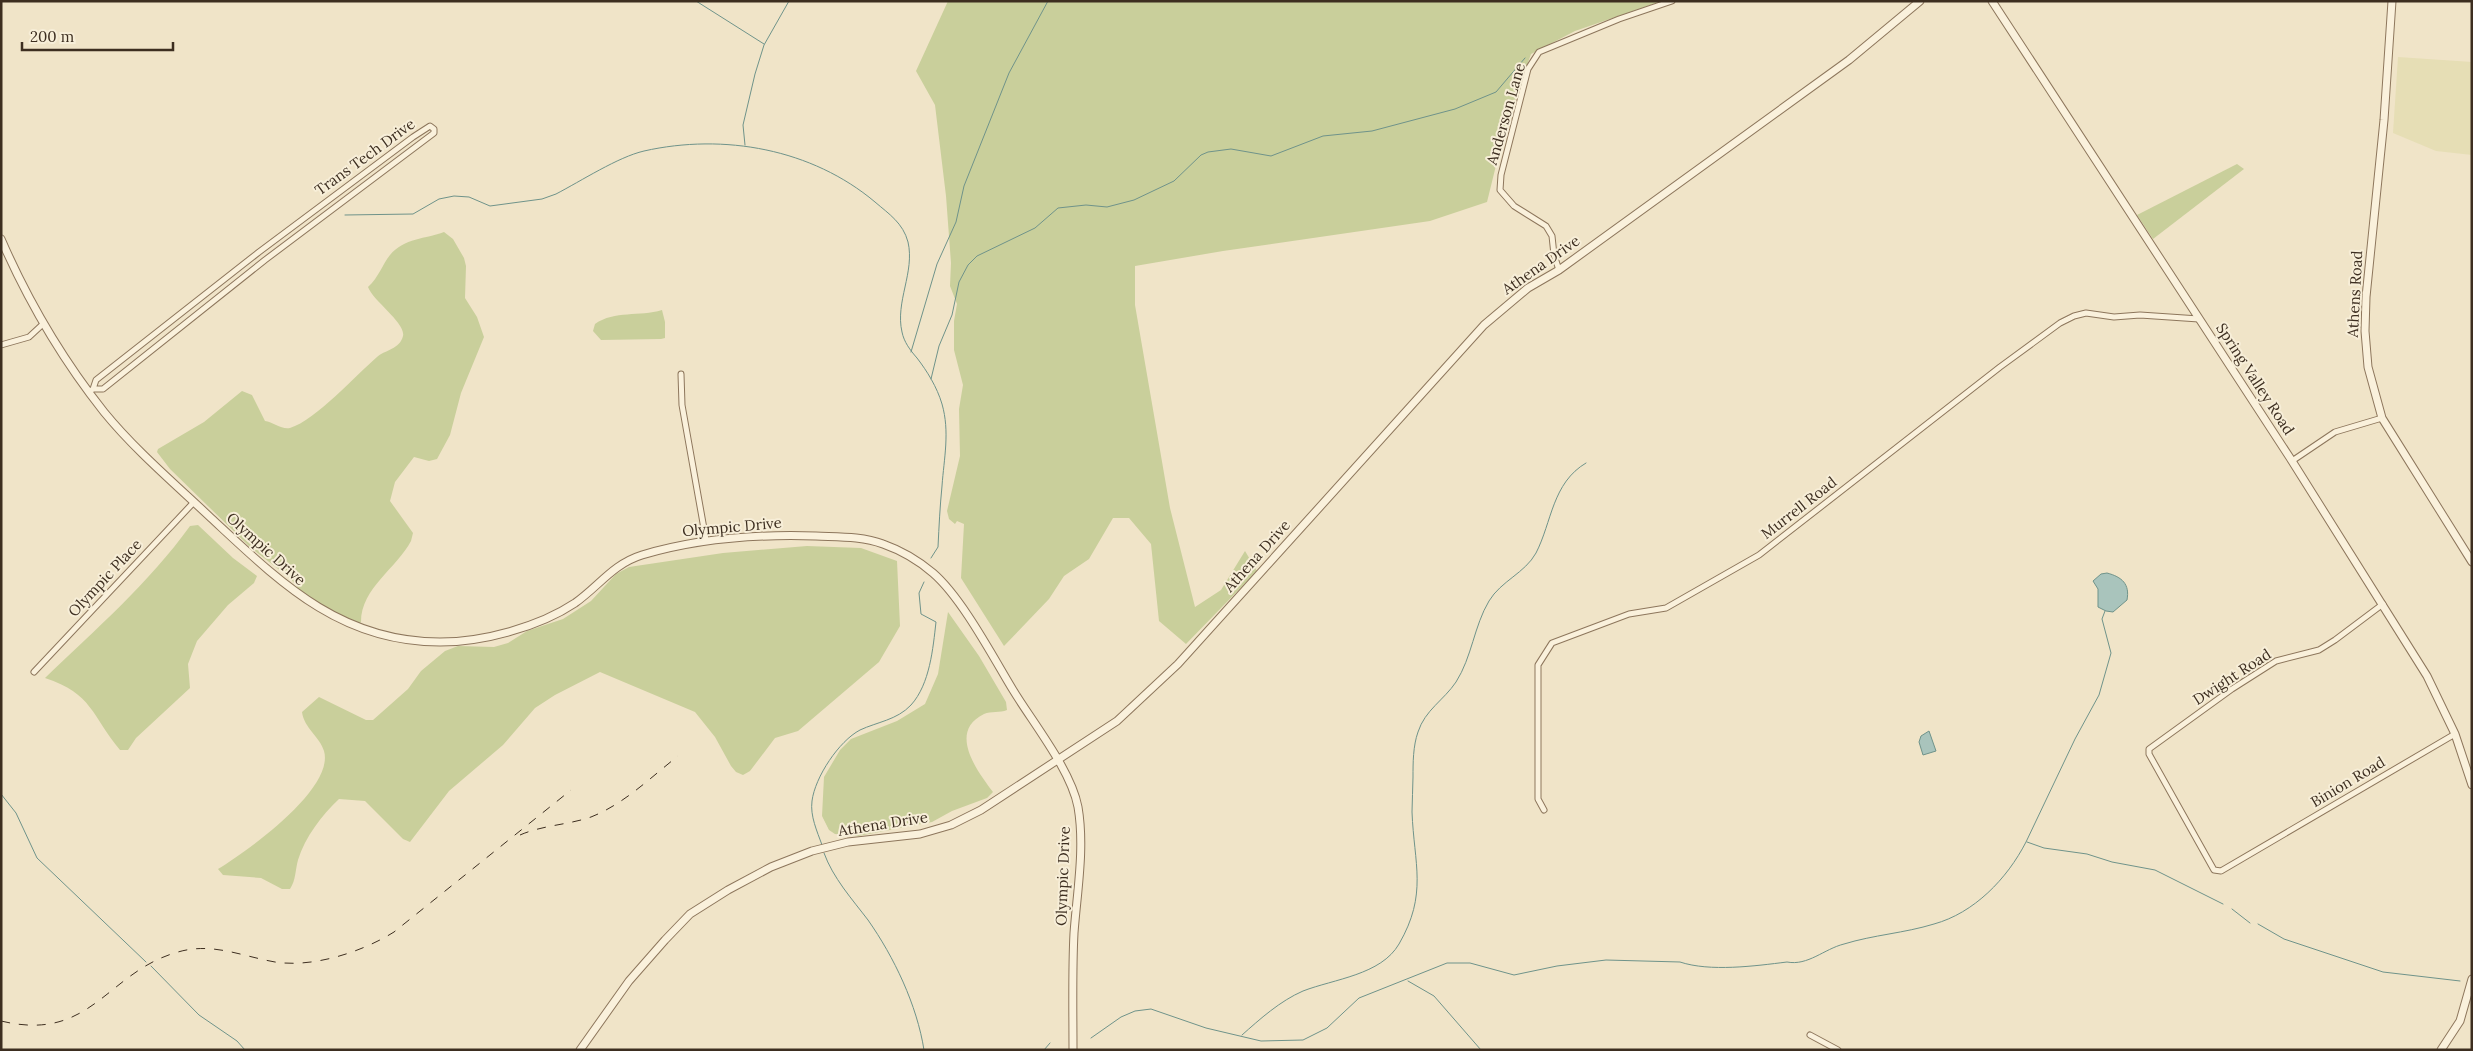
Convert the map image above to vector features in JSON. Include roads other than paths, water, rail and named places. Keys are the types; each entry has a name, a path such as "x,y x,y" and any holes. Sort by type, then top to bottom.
{"street":[{"name":"Anderson Lane","path":"1560,270 1554,255 1552,236 1546,226 1514,206 1500,190 1501,175 1528,69 1539,52 1619,19 1672,1"},
{"name":"Athena Drive","path":"580,1050 630,982 665,940 690,914 728,890 771,867 812,851 848,842 920,834 951,825 981,810 1118,721 1160,682 1484,324 1528,288 1560,270 1849,60 1920,1"},
{"name":"Spring Valley Road","path":"1992,1 2292,461 2428,676 2455,734 2472,785"},
{"name":"Athens Road","path":"2392,1 2388,71 2365,331 2371,384 2382,418 2472,562"},
{"name":"Trans Tech Drive","path":"430,126 434,128 434,132 265,260 103,389 91,390 96,380 259,252 371,167 430,126"},
{"path":"371,167 378,175"},
{"path":"315,210 322,218"},
{"name":"Olympic Drive","path":"1,240 19,280 43,324 121,430 263,568 302,598 346,623 365,630 426,642 473,641 526,625 571,605 621,563 670,548 706,540 784,535 845,537 883,544 913,558 937,576 963,610 1058,760 1074,794 1080,832 1072,966 1073,1050"},
{"path":"259,252 265,260"},
{"name":"Murrell Road","path":"1544,810 1538,799 1538,665 1547,648 1552,643 1629,614 1666,608 1759,556 2000,367 2060,323 2074,316 2086,313 2114,317 2140,315 2199,319"},
{"path":"1,345 29,337 43,324"},
{"path":"681,374 682,405 706,540"},
{"path":"2292,461 2335,432 2382,418"},
{"name":"Olympic Place","path":"34,672 194,502"},
{"name":"Dwight Road","path":"2162,777 2149,754 2149,749 2232,689 2276,661 2319,650 2383,604"},
{"name":"Binion Road","path":"2162,777 2214,870 2223,870 2455,734"},
{"path":"2441,1050 2460,1021 2472,979"},
{"path":"1810,1035 1838,1050"}],"water":[{"path":"2107,573 2124,582 2128,594 2127,600 2113,612 2098,607 2098,589 2093,581 2101,574"},
{"path":"1929,731 1936,751 1923,755 1919,742 1921,736"}],"waterway":[{"path":"696,1 764,44"},
{"path":"745,145 743,125 755,74 764,45 789,1"},
{"path":"911,352 937,264 956,222 964,186 1009,73 1048,1"},
{"path":"931,379 939,346 952,315 959,282 968,265 977,256 1035,228 1058,208 1086,205 1107,207 1134,200 1174,181 1201,155 1208,152 1231,149 1271,156 1323,136 1372,131 1455,109 1496,92 1525,58"},
{"path":"345,215 413,214 439,199 454,196 469,197 490,206 542,199 556,194 611,164 634,154 674,146 705,144 736,145 766,150 824,169 850,184 895,219 903,229 908,242 909,264 901,310 902,332 908,346 924,368 937,391 942,404 946,425 938,547 931,558"},
{"path":"1242,1035 1286,1000 1303,991 1356,975 1369,969 1381,963 1399,944 1414,910 1416,894 1417,879 1412,808 1415,743 1421,724 1456,682 1470,652 1489,601 1500,588 1526,566 1536,553 1559,492 1575,471 1586,463"},
{"path":"822,845 813,818 812,801 818,781 829,761 852,735 900,714 911,705 922,687 930,665 936,622 921,614 919,593 924,582"},
{"path":"1091,1038 1121,1017 1135,1011 1151,1009 1206,1028 1261,1041 1303,1040 1327,1028 1359,998 1447,963 1470,963 1514,975 1557,966 1606,960 1680,962 1705,967 1795,963 1802,962 1837,946 1866,938 1923,927 1949,919 1963,912 1988,893 2009,869 2026,842 2075,739 2099,695 2111,653 2102,619 2105,611"},
{"path":"1,794 16,813 37,858 146,962"},
{"path":"2027,842 2044,848 2087,854 2112,862 2155,870 2223,904"},
{"path":"824,853 838,880 878,934 887,950 910,999 921,1033 924,1050"},
{"path":"2232,909 2250,923"},
{"path":"2258,924 2284,939 2383,972 2460,981"},
{"path":"151,966 199,1015 237,1041 245,1050"},
{"path":"1408,981 1434,996 1481,1050"},
{"path":"1044,1050 1050,1043"}],"railway":[{"path":"520,835 538,829 582,820 603,812 636,790 678,756"},
{"path":"1,1021 32,1025 57,1022 78,1014 133,974 153,962 191,949 215,949 275,962 305,963 337,957 367,946 394,932 571,790"}]}
